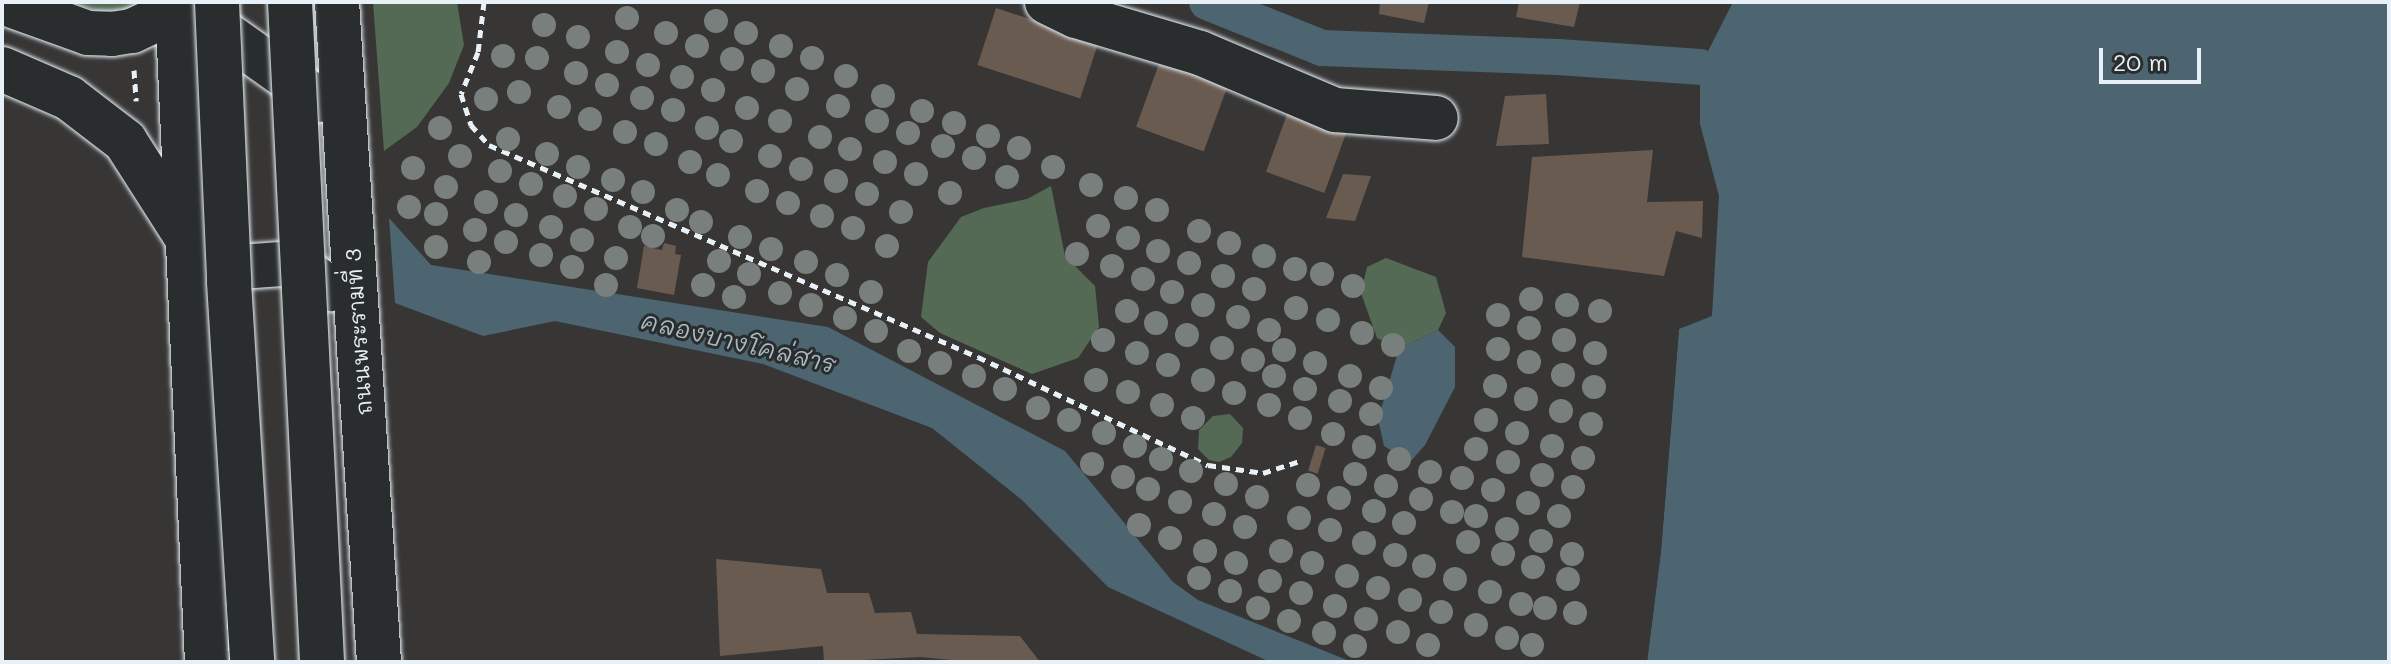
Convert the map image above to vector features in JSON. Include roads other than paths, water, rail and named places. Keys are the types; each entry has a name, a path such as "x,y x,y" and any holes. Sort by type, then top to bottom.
{"main road":[{"path":"2,2 88,33 112,34 132,31 160,18 178,2"},
{"path":"178,2 344,118"},
{"path":"178,2 191,359 207,662"},
{"path":"217,2 229,210 229,282 252,662"},
{"path":"290,2 322,662"},
{"name":"ถนนพระรามที่ 3","path":"337,2 379,662"},
{"path":"1047,2 1076,16 1200,53 1335,110 1436,118"},
{"path":"2,69 69,98 125,141 187,237"},
{"path":"191,359 201,297 226,268 295,263 329,288 358,344"}],"water":[{"path":"1733,2 2389,2 2389,662 1647,662 1661,551 1679,329 1712,316 1719,196 1700,124 1700,67"},
{"name":"คลองบางโคล่สาร","path":"389,218 431,265 828,327 1065,451 1173,582 1198,600 1352,662 1270,662 1108,587 1022,500 932,428 763,364 555,321 483,336 395,303"},
{"path":"1438,330 1455,347 1455,387 1425,445 1410,462 1384,446 1378,419 1399,349"}],"waterway":[{"path":"1207,2 1322,48 1558,57 1700,67"}]}
